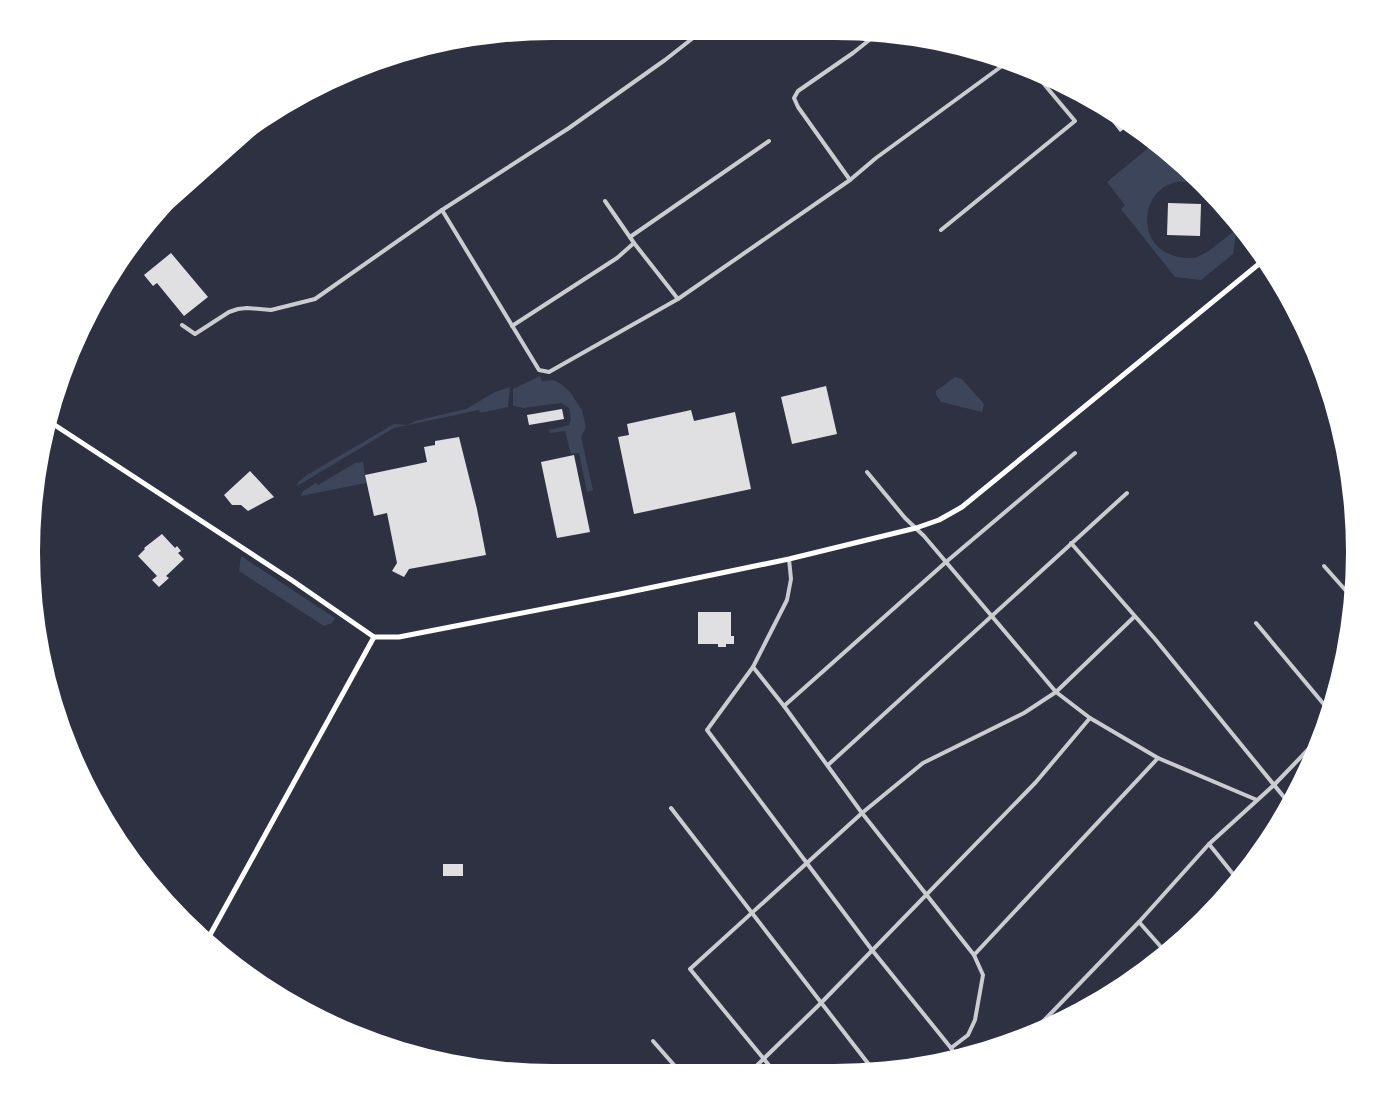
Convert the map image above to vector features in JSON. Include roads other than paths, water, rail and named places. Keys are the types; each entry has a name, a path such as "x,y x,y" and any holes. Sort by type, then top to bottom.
{"main road":[{"path":"204,176 222,160"},
{"path":"56,426 374,637 399,637 789,559 939,520 962,507 1258,265"},
{"path":"211,934 374,637"}],"street":[{"path":"182,325 195,334 238,309 271,310 315,299 442,210 569,128 690,40"},
{"path":"850,180 794,98 798,91 868,41"},
{"path":"442,210 539,370 549,372 678,299 850,180 1000,67"},
{"path":"941,230 1075,121 1046,86"},
{"path":"630,237 769,141"},
{"path":"605,201 678,299"},
{"path":"512,326 617,258 634,243"},
{"path":"784,706 1075,453"},
{"path":"867,472 1056,692 1090,718 1158,758 1257,800"},
{"path":"828,765 1127,493"},
{"path":"1071,543 1155,639 1283,796"},
{"path":"753,667 862,813 974,955 983,975 975,1020 968,1035 951,1048 872,950 707,730 753,667 787,600 791,579 789,559"},
{"path":"1324,566 1345,589"},
{"path":"769,1064 690,969 862,813 923,763 1024,713 1056,692 1134,617"},
{"path":"1256,623 1323,703"},
{"path":"758,1064 927,896 1057,760 1090,718"},
{"path":"1048,1017 1209,844 1305,753"},
{"path":"974,955 1158,758"},
{"path":"671,808 868,1063"},
{"path":"1209,844 1232,873"},
{"path":"1139,922 1160,946"},
{"path":"653,1041 673,1064"}]}
